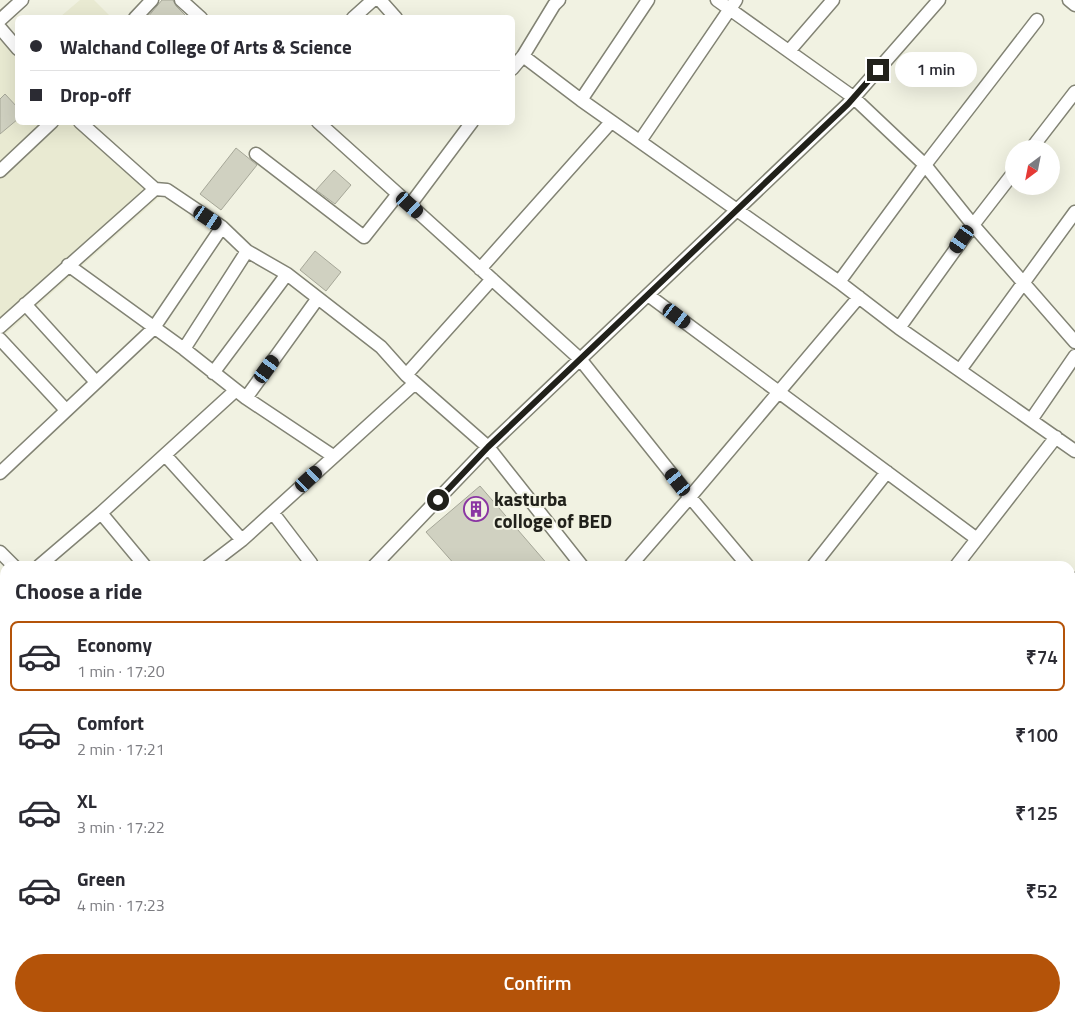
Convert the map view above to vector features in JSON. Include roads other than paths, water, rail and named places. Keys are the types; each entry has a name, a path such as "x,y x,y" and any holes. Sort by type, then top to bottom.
{"street":[{"path":"0,20 22,0"},
{"path":"138,15 152,0"},
{"path":"181,0 198,15"},
{"path":"356,15 373,0"},
{"path":"380,0 393,15"},
{"path":"581,100 648,0"},
{"path":"716,0 733,5 789,52 854,97 925,165 973,225 1075,342"},
{"path":"789,52 833,0"},
{"path":"379,561 488,447 854,97 939,0"},
{"path":"1069,0 1075,5"},
{"path":"515,66 553,2"},
{"path":"640,141 733,5"},
{"path":"839,282 925,165 1036,20"},
{"path":"0,28 15,45"},
{"path":"522,56 611,122 839,282 899,328 1075,451"},
{"path":"1038,140 1075,92"},
{"path":"480,269 611,122"},
{"path":"0,171 49,125"},
{"path":"83,125 155,188 168,190 222,227 247,251 287,274 381,348 410,379 488,447 578,561"},
{"path":"321,125 580,360 744,561"},
{"path":"410,205 470,125"},
{"path":"256,154 364,237 398,194"},
{"path":"899,328 1005,184"},
{"path":"0,327 155,188"},
{"path":"960,370 1075,212"},
{"path":"0,473 153,328 222,227"},
{"path":"184,349 247,251"},
{"path":"68,265 184,349 241,394 333,456"},
{"path":"213,373 287,274"},
{"path":"215,561 242,540 333,456 410,379 492,279"},
{"path":"648,295 977,539"},
{"path":"634,561 859,297"},
{"path":"45,561 165,454 241,394 318,298"},
{"path":"25,304 96,382"},
{"path":"0,339 66,410"},
{"path":"1031,420 1075,356"},
{"path":"960,561 1056,437"},
{"path":"165,454 242,540"},
{"path":"817,561 887,472"},
{"path":"101,513 141,561"},
{"path":"272,513 309,561"},
{"path":"0,552 9,561"}],"place":[{"name":"kasturba colloge of BED","path":"476,509"}]}
